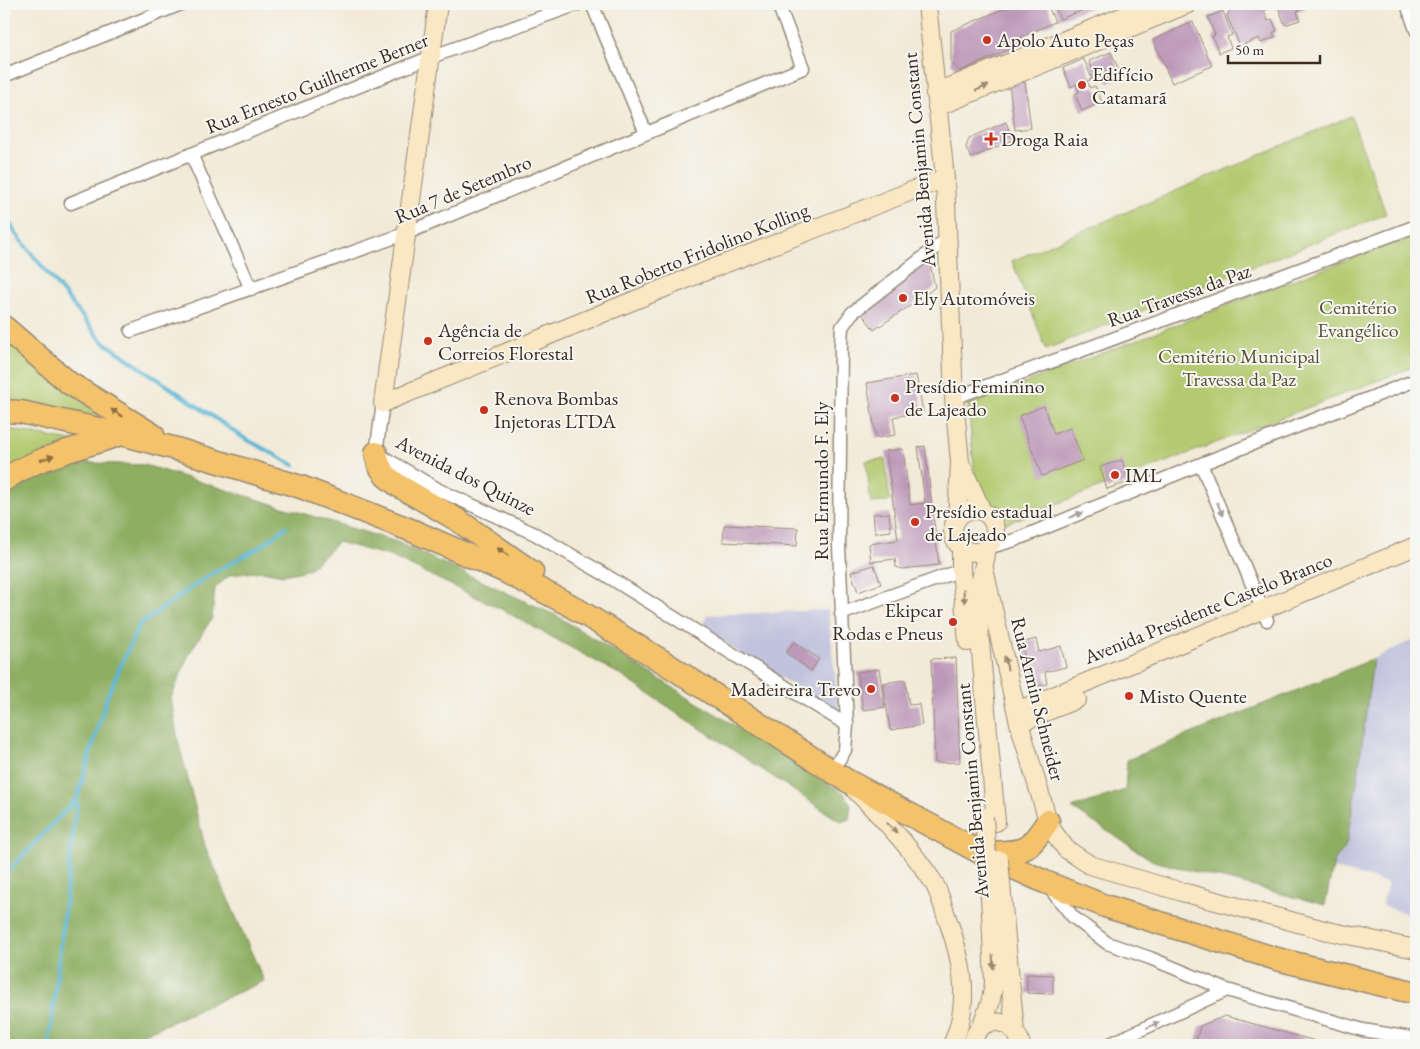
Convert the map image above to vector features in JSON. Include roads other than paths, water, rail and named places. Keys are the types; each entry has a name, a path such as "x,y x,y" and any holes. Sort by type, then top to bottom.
{"highway":[{"path":"4,327 68,383 173,448"},
{"path":"4,411 21,412 121,434 173,448 301,487 413,531 504,571 568,604 662,661 839,776 983,854 1105,906 1277,959 1416,993"},
{"path":"4,480 39,461 121,434"},
{"path":"376,453 379,465 386,476 399,486 456,519 540,578 568,604"},
{"path":"983,854 1018,852 1024,849 1033,843 1048,820"}],"main road":[{"name":"Avenida dos Quinze","path":"383,403 438,4"},
{"name":"Avenida Benjamin Constant","path":"927,4 945,178 954,398 960,462 957,519"},
{"path":"936,100 1159,7 1188,4"},
{"name":"Rua Roberto Fridolino Kolling","path":"383,403 711,269 945,178"},
{"name":"Avenida Benjamin Constant","path":"960,462 982,511"},
{"path":"971,510 982,511 990,516 994,524 995,533 992,541 987,548 977,552 961,548 953,534 957,519 965,512 971,510"},
{"name":"Avenida Presidente Castelo Branco","path":"1018,717 1265,614 1404,559 1416,546"},
{"name":"Avenida Benjamin Constant","path":"961,548 961,570 990,820"},
{"name":"Avenida Benjamin Constant","path":"987,548 978,590 977,608 990,820 997,915 1018,1038"},
{"name":"Rua Armin Schneider","path":"984,569 1018,717 1048,820 1052,830 1066,849 1090,865 1182,892 1328,931 1416,949"},
{"path":"839,776 898,835 934,882 956,944 964,985 959,1029 952,1045"},
{"name":"Avenida Benjamin Constant","path":"974,1039 990,1004 994,984 997,915"},
{"path":"963,1003 974,1039"},
{"path":"974,1039 986,1024 1002,1022 1009,1025 1018,1038"}],"street":[{"path":"4,76 181,4"},
{"name":"Rua Ernesto Guilherme Berner","path":"71,204 431,57 578,4"},
{"path":"592,4 646,133"},
{"name":"Rua 7 de Setembro","path":"131,331 407,233 803,68 778,4"},
{"path":"1407,4 1416,30"},
{"path":"191,154 251,289"},
{"name":"Rua Travessa da Paz","path":"954,398 1416,226"},
{"name":"Rua Ermundo F. Ely","path":"839,776 845,750 847,726 839,536 842,327 852,313 948,238"},
{"path":"987,548 1015,540 1201,464 1416,380"},
{"name":"Avenida dos Quinze","path":"383,403 376,453 439,490 535,534 604,574 847,726"},
{"path":"1201,464 1265,614"},
{"path":"841,614 961,570"},
{"path":"1045,882 1073,917 1107,943 1150,958 1227,990 1363,1030 1416,1039"},
{"path":"1108,1045 1227,990"}],"waterway":[{"path":"4,213 16,234 102,341 244,438 294,465"},
{"path":"49,1045 77,798 107,697 139,625 208,576 260,547 286,527"},
{"path":"4,876 77,798"}],"place":[{"name":"Apolo Auto Peças","path":"987,40"},
{"name":"Edifício Catamarã","path":"1082,85"},
{"name":"Droga Raia","path":"991,139"},
{"name":"Ely Automóveis","path":"903,298"},
{"name":"Agência de Correios Florestal","path":"428,341"},
{"name":"Presídio Feminino de Lajeado","path":"895,398"},
{"name":"Renova Bombas Injetoras LTDA","path":"484,410"},
{"name":"IML","path":"1115,475"},
{"name":"Presídio estadual de Lajeado","path":"915,522"},
{"name":"Ekipcar Rodas e Pneus","path":"953,622"},
{"name":"Madeireira Trevo","path":"871,689"},
{"name":"Misto Quente","path":"1129,696"}],"park label":[{"name":"Cemitério Evangélico","path":"1358,318"},
{"name":"Cemitério Municipal Travessa da Paz","path":"1239,368"}]}
